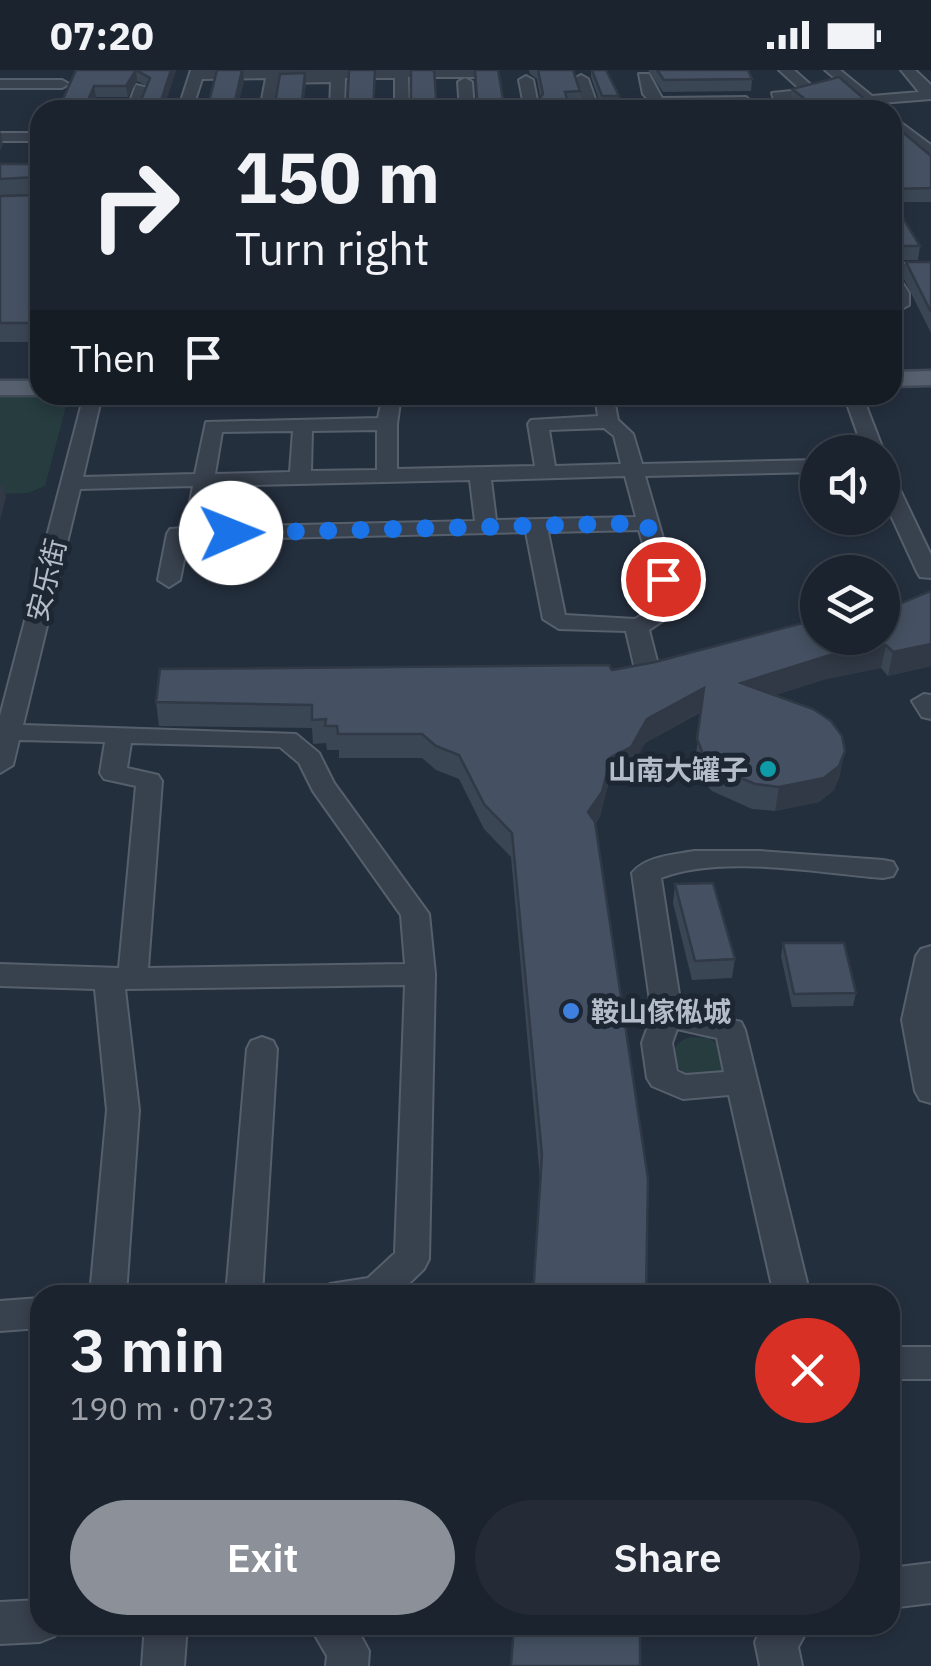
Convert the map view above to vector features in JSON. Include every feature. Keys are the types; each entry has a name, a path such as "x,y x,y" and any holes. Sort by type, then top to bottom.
{"main road":[{"path":"902,367 931,366"},
{"path":"0,375 30,375"},
{"path":"902,379 931,378"},
{"path":"0,388 30,388"}],"street":[{"path":"779,100 777,96 813,93 786,70"},
{"path":"832,70 868,100"},
{"path":"902,100 927,96 926,89 908,70"},
{"path":"188,100 197,73 478,73"},
{"path":"400,74 401,100"},
{"path":"644,77 650,94 657,100"},
{"path":"269,100 272,79 338,78 337,100"},
{"path":"581,79 588,100"},
{"path":"526,80 530,100"},
{"path":"464,82 466,100"},
{"path":"0,84 62,84"},
{"path":"137,100 141,88"},
{"path":"902,128 931,152"},
{"path":"0,137 30,136"},
{"path":"902,269 931,268"},
{"name":"安乐街","path":"0,764 90,405"},
{"path":"388,476 390,405"},
{"path":"606,405 609,422"},
{"path":"857,405 868,435"},
{"path":"536,526 551,614 558,622 621,622 637,627 672,607 624,434 609,422 538,424 546,472"},
{"path":"300,478 302,424"},
{"path":"194,534 213,426 387,424"},
{"path":"70,483 800,466"},
{"path":"480,474 486,527"},
{"path":"900,512 928,572"},
{"path":"168,580 178,534 647,523"},
{"path":"637,627 646,665"},
{"path":"8,732 287,739 310,759 331,798 415,914 420,974 412,1259 377,1285"},
{"path":"109,1285 123,1110 121,978 149,781 113,773 119,736"},
{"path":"744,1082 684,1087 663,1078 657,1043 667,1015 646,873 661,864 697,860 883,869"},
{"path":"931,956 917,1020 931,1091"},
{"path":"0,975 121,978 420,974"},
{"path":"667,1015 730,1030 790,1285"},
{"path":"245,1285 262,1050"},
{"path":"0,1316 30,1314"},
{"path":"900,1363 931,1362"},
{"path":"900,1587 931,1583"},
{"path":"0,1623 30,1622"},
{"path":"163,1666 165,1635"},
{"path":"781,1666 776,1642 782,1635"}],"green space":[{"path":"0,396 30,396 30,405 66,405 45,486 28,493 0,494"},
{"path":"690,1037 708,1038 723,1047 727,1067 722,1072 689,1076 675,1065 675,1048"}],"building":[{"path":"76,70 136,70 126,86 94,86 88,100 62,100"},
{"path":"136,70 171,70 161,100 141,100 150,78"},
{"path":"217,70 242,70 235,100 210,100"},
{"path":"349,70 375,70 374,100 348,100"},
{"path":"411,70 434,70 436,100 411,100"},
{"path":"475,70 498,70 503,100 477,100"},
{"path":"538,70 573,70 580,91 565,92 567,100 539,100 543,94"},
{"path":"592,70 606,70 619,96 602,96"},
{"path":"657,70 748,70 752,79 664,80"},
{"path":"305,73 302,100 276,100 280,74"},
{"path":"839,77 865,100 806,100 792,89"},
{"path":"902,131 931,156 931,188 902,189"},
{"path":"0,164 30,164 30,177 0,179"},
{"path":"30,195 30,323 0,323 0,196"},
{"path":"902,216 920,246 902,246"},
{"path":"906,262 931,262 931,312"},
{"name":"鞍山傢俬城","path":"931,591 931,644 900,651 900,604"},
{"name":"鞍山傢俬城","path":"800,624 800,655 830,655 741,683 813,709 831,721 842,736 845,751 839,766 824,778 779,787 755,784 715,767 703,754 697,739 704,688 647,719 631,747 611,757 602,792 588,812 595,822 648,1179 646,1285 534,1285 542,1155 512,833 484,804 459,755 436,746 422,734 338,734 337,726 325,726 326,719 312,720 312,705 156,702 160,669 609,665 612,670"},
{"path":"713,883 735,959 695,961 675,884"},
{"path":"783,943 844,943 856,993 794,994"},
{"path":"513,1635 640,1635 640,1666 511,1666"}],"place":[{"name":"山南大罐子","path":"768,769"},
{"name":"鞍山傢俬城","path":"571,1011"}],"route":[{"path":"231,533 647,523 663,579"}]}
